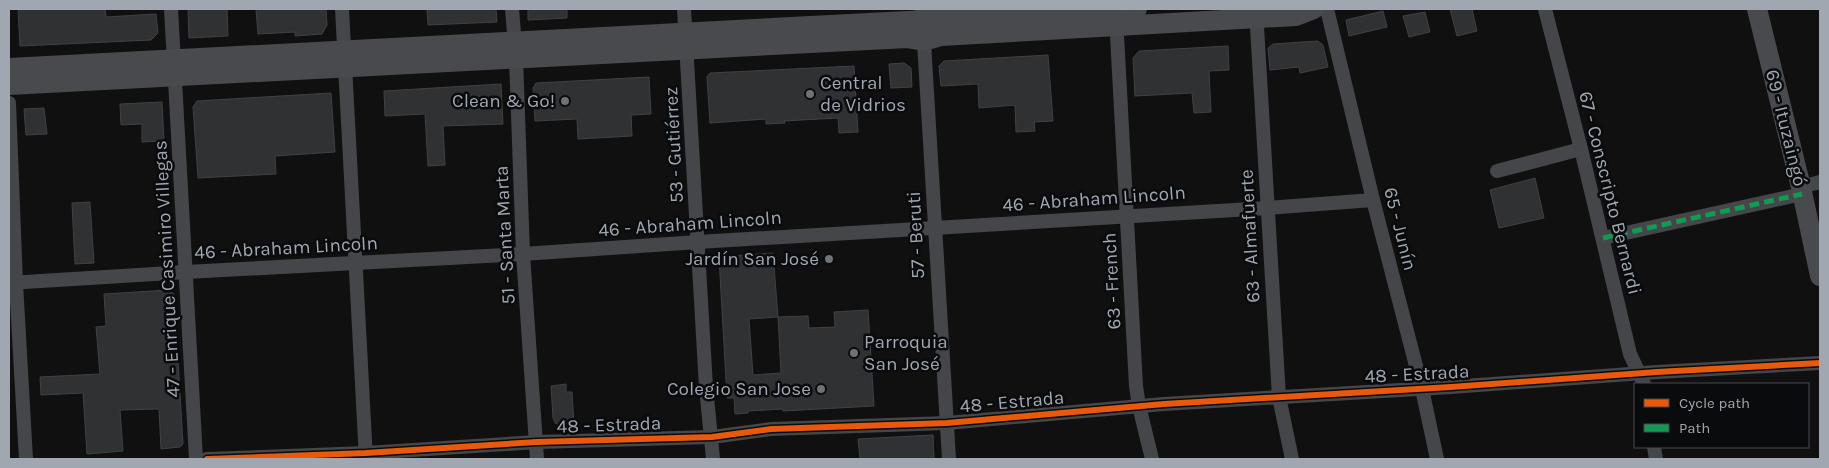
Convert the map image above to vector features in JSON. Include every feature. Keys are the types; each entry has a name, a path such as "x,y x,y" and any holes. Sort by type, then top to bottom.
{"main road":[{"path":"9,85 174,68 686,41 907,38 924,41 941,36 1116,15 1137,9"},
{"path":"686,41 923,14 1256,14 1296,16 1314,9"},
{"name":"69 - Ituzaingó","path":"1757,9 1820,276"},
{"path":"9,68 174,68"}],"street":[{"name":"47 - Enrique Casimiro Villegas","path":"171,9 196,459"},
{"path":"342,9 366,456"},
{"name":"51 - Santa Marta","path":"512,9 524,254 537,459"},
{"name":"53 - Gutiérrez","path":"684,9 706,387 713,459"},
{"name":"65 - Junín","path":"1327,9 1373,200 1422,389 1437,459"},
{"name":"67 - Conscripto Bernardi","path":"1545,9 1581,148 1630,354 1641,379"},
{"name":"57 - Beruti","path":"923,14 934,228 949,459"},
{"name":"63 - Almafuerte","path":"1256,14 1279,397 1292,459"},
{"name":"63 - French","path":"1116,15 1136,386 1152,459"},
{"path":"9,103 12,283 26,459"},
{"path":"1497,170 1581,148"},
{"path":"1603,238 1801,190 1820,182"},
{"name":"46 - Abraham Lincoln","path":"12,283 524,254 1373,200"},
{"name":"48 - Estrada","path":"207,459 366,456 537,442 712,437 771,429 947,423 1139,406 1422,389 1641,379 1820,363"}],"building":[{"path":"18,9 105,9 106,17 156,14 158,33 151,40 20,46"},
{"path":"188,9 227,9 228,36 189,38"},
{"path":"256,9 326,9 327,25 322,34 295,36 295,32 258,34"},
{"path":"427,9 496,9 497,22 428,25"},
{"path":"528,9 567,9 567,18 528,20"},
{"path":"1450,9 1472,9 1477,31 1457,36"},
{"path":"1383,11 1387,27 1349,36 1346,20"},
{"path":"1425,12 1430,32 1409,37 1403,16"},
{"path":"1318,41 1323,45 1328,67 1300,73 1299,67 1270,70 1268,48 1273,44"},
{"path":"1228,46 1229,70 1209,71 1211,112 1194,113 1192,93 1135,96 1133,58 1139,51"},
{"path":"1048,55 1053,121 1034,122 1035,131 1016,132 1015,105 979,108 978,84 941,86 939,66 944,61"},
{"path":"904,63 911,68 912,87 891,88 889,64"},
{"path":"854,66 858,132 839,133 838,118 766,124 766,119 710,123 707,77 710,73"},
{"path":"649,77 651,114 631,115 632,136 578,139 577,119 535,121 533,88 536,83"},
{"path":"501,84 503,124 443,126 445,165 428,166 425,114 385,116 384,91"},
{"path":"331,93 335,152 275,156 276,174 198,178 193,107 197,101"},
{"path":"162,102 164,141 142,142 142,124 121,125 120,104"},
{"path":"44,108 47,134 26,135 24,109"},
{"path":"1535,178 1544,218 1499,228 1490,190"},
{"path":"90,202 94,263 75,264 72,203"},
{"path":"773,253 778,317 808,316 809,328 835,327 834,312 868,310 874,406 748,411 748,413 735,414 734,398 727,398 719,257","holes":["778,317 781,373 753,375 749,319"]},
{"path":"168,290 174,294 183,444 180,447 161,449 159,409 120,410 123,451 87,454 83,393 41,395 40,377 100,374 96,327 106,326 104,294"},
{"path":"566,384 566,392 572,392 574,425 561,426 555,423 553,418 551,386"},
{"path":"933,435 934,459 860,459 858,439"}],"marked path":[{"path":"1603,238 1802,194"}],"cycle path":[{"path":"207,459 366,453 537,442 712,437 771,429 947,423 1164,404 1820,363"}],"place":[{"name":"Central de Vidrios","path":"810,94"},
{"name":"Clean & Go!","path":"565,101"},
{"name":"Jardín San José","path":"829,259"},
{"name":"Parroquia San José","path":"854,353"},
{"name":"Colegio San Jose","path":"821,389"}]}
